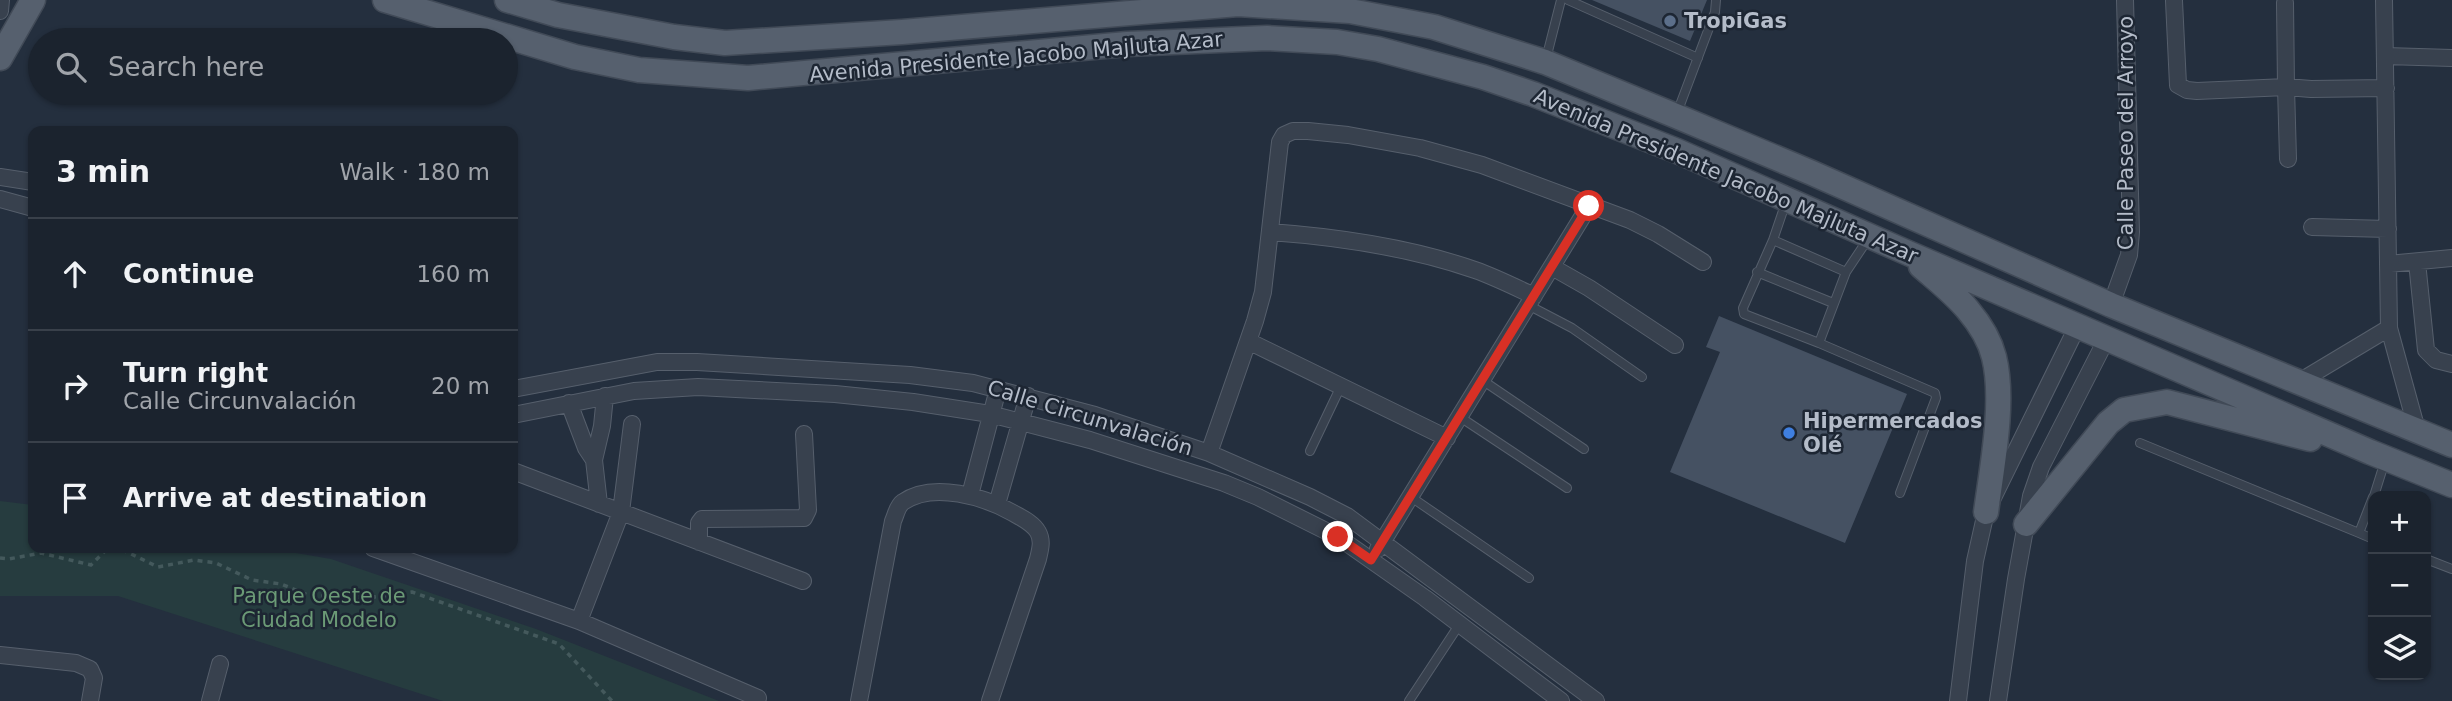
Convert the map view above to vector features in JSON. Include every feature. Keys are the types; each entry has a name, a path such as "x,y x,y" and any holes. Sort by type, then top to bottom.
{"main road":[{"path":"0,58 33,0"},
{"name":"Avenida Presidente Jacobo Majluta Azar","path":"385,0 478,28"},
{"name":"Avenida Presidente Jacobo Majluta Azar","path":"507,0 558,15 674,37 725,43 902,32 1238,4 1350,11 1434,27 1545,62 1676,116 2110,305 2452,445"},
{"name":"Avenida Presidente Jacobo Majluta Azar","path":"518,40 575,57 639,70 748,78 1127,44 1267,38 1337,42 1378,49 1541,97 1676,151 2452,485"},
{"path":"1908,253 1967,309 1994,355 1998,383 1986,512"},
{"path":"2026,524 2108,423 2124,410 2137,407 2167,402 2378,455"}],"street":[{"path":"0,11 1,0"},
{"name":"Calle Paseo del Arroyo","path":"2110,305 2129,255 2131,232 2125,0"},
{"path":"2384,0 2389,328 2417,430"},
{"path":"2174,1 2178,85 2187,90 2386,88"},
{"path":"2285,3 2288,159"},
{"path":"2386,56 2452,58"},
{"path":"1209,453 1262,292 1280,142 1284,135 1293,131 1348,135 1420,148 1482,165 1630,220 1703,262"},
{"path":"0,177 28,181"},
{"path":"0,199 28,207"},
{"path":"1371,560 1589,206"},
{"path":"2312,227 2388,229"},
{"path":"1270,233 1337,237 1408,251 1475,270 1531,300"},
{"path":"2388,264 2452,258"},
{"path":"2417,262 2426,350 2436,360 2452,364"},
{"path":"1552,267 1675,345"},
{"path":"1958,701 1975,561 1986,512 2078,325"},
{"path":"2299,382 2389,328"},
{"path":"1998,701 2031,496 2040,467 2107,338"},
{"path":"1248,341 1447,438"},
{"name":"Calle Circunvalación","path":"518,388 657,362 686,362 910,375 1028,396 1209,453 1347,516 1597,701"},
{"name":"Calle Circunvalación","path":"518,414 634,391 698,387 835,394 913,402 990,414 1090,440 1224,483 1338,537 1561,701"},
{"path":"971,495 998,389"},
{"path":"599,504 594,460 602,426 605,396"},
{"path":"997,504 1028,396"},
{"path":"569,403 586,448 594,460"},
{"path":"579,621 621,512 632,424"},
{"path":"699,542 699,523 702,519 804,518 808,510 804,433"},
{"path":"518,473 803,581"},
{"path":"859,701 893,521 904,501 929,494 971,495 997,504 1031,523 1039,533 1041,543 1038,559 990,701"},
{"path":"387,553 579,621 758,698"},
{"path":"0,655 76,663 90,669 94,678 90,701"},
{"path":"1946,701 1963,656"},
{"path":"210,701 220,664"},
{"path":"2001,676 2008,701"}],"lane":[{"path":"1545,62 1561,0"},
{"path":"1568,0 1698,58"},
{"path":"1676,116 1715,12 1716,0"},
{"path":"1787,200 1773,240 1743,308 1744,314 1935,393 1936,398 1900,493"},
{"path":"1819,343 1846,272 1870,236"},
{"path":"1773,240 1846,272"},
{"path":"1757,272 1833,303"},
{"path":"1531,300 1642,377"},
{"path":"1482,380 1584,449"},
{"path":"1310,451 1340,386"},
{"path":"1460,417 1567,488"},
{"path":"2140,443 2368,537"},
{"path":"2374,491 2378,455"},
{"path":"1411,497 1529,578"},
{"path":"2360,534 2368,511"},
{"path":"2431,561 2452,569"},
{"path":"1409,701 1459,625"}],"path":[{"path":"0,558 41,553 91,565 103,553"},
{"path":"127,553 158,568 194,560 216,563 252,580 281,584 308,595 359,599 412,592 559,643 611,701"}],"green space":[{"name":"Parque Oeste de Ciudad Modelo","path":"0,501 28,504 28,553 296,553 331,559 536,629 719,701 443,701 118,596 0,596"}],"building":[{"name":"TropiGas","path":"1592,0 1707,0 1690,41"},
{"name":"Hipermercados Olé","path":"1719,316 1907,394 1845,543 1670,472 1720,352 1706,347"}],"place":[{"name":"TropiGas","path":"1670,21"},
{"name":"Hipermercados Olé","path":"1789,433"}],"route":[{"path":"1338,537 1371,560 1589,206"}]}
